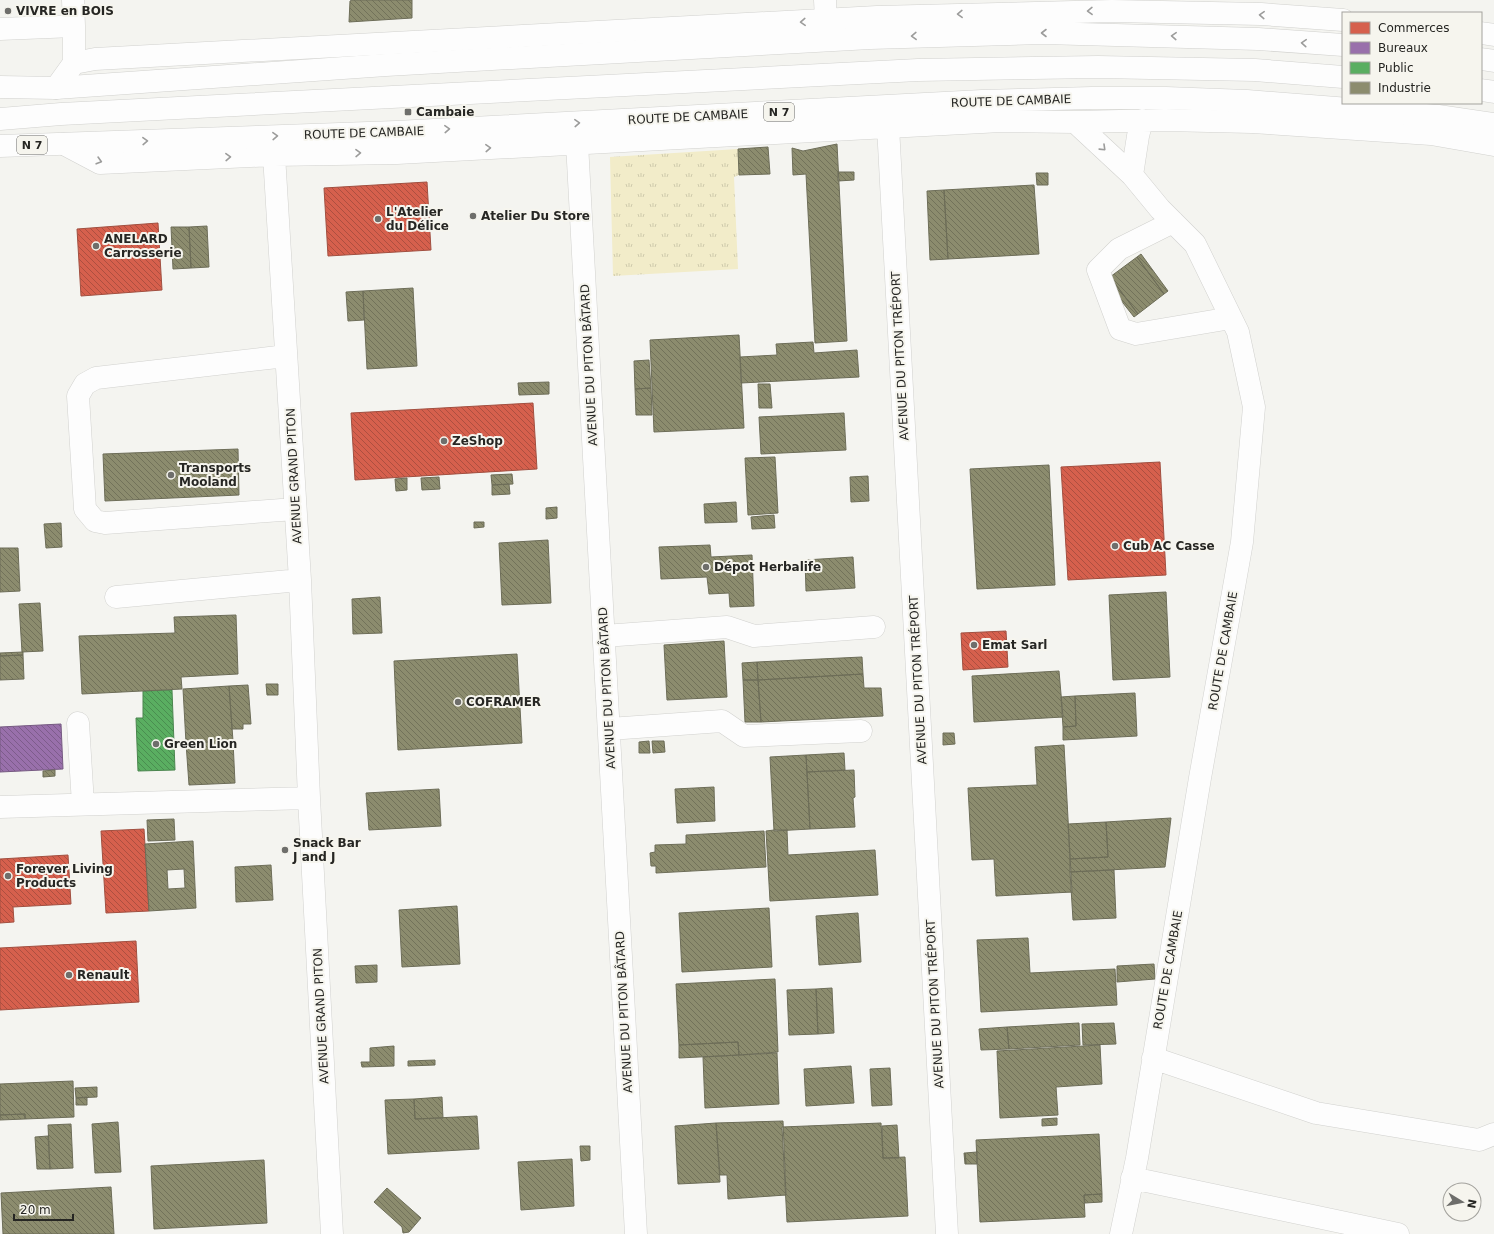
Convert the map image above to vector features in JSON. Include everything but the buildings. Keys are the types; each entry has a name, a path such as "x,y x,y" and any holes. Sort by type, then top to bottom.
{"street":[{"path":"56,88 74,63 73,0"},
{"path":"74,63 96,59 826,10 877,17 1112,5 1342,20"},
{"path":"0,29 74,26"},
{"path":"0,87 56,88 386,65 870,38 1044,32 1258,39 1342,45"},
{"path":"1482,33 1494,35"},
{"path":"1482,59 1494,61"},
{"path":"0,119 61,114 918,70 1098,67 1255,70 1342,77"},
{"path":"1482,90 1494,92"},
{"name":"ROUTE DE CAMBAIE","path":"0,146 396,132 982,101 1092,98 1166,98 1247,101 1438,116 1494,124"},
{"path":"1132,176 1142,120"},
{"path":"64,144 100,163 274,155 397,153 1001,121 1075,122 1142,120 1260,122 1430,134 1494,145"},
{"name":"ROUTE DE CAMBAIE","path":"1075,122 1132,176 1195,244 1238,332 1254,407 1242,542 1153,1058 1121,1234"},
{"name":"AVENUE DU PITON TRÉPORT","path":"888,126 947,1234"},
{"name":"AVENUE DU PITON BÂTARD","path":"577,143 636,1234"},
{"name":"AVENUE GRAND PITON","path":"274,155 300,580 309,798 332,1234"},
{"path":"1173,222 1119,249 1098,270 1120,329 1136,334 1231,318"},
{"path":"286,356 96,378 85,384 78,396 85,509 95,521 105,523 296,509"},
{"path":"116,596 300,580"},
{"path":"604,636 727,627 754,636 874,627"},
{"path":"609,729 722,721 744,736 861,731"},
{"path":"78,723 83,804"},
{"path":"0,807 309,798"},
{"path":"1153,1058 1316,1113 1479,1140 1494,1134"},
{"path":"1132,1178 1398,1234"}],"green space":[{"path":"738,149 739,175 734,177 738,269 613,276 610,157"}],"place":[{"name":"VIVRE en BOIS","path":"8,11"},
{"name":"Cambaie","path":"408,112"},
{"name":"Atelier Du Store","path":"473,216"},
{"name":"L'Atelier du Délice","path":"378,219"},
{"name":"ANELARD Carrosserie","path":"96,246"},
{"name":"ZeShop","path":"444,441"},
{"name":"Transports Mooland","path":"171,475"},
{"name":"Cub AC Casse","path":"1115,546"},
{"name":"Dépot Herbalife","path":"706,567"},
{"name":"Emat Sarl","path":"974,645"},
{"name":"COFRAMER","path":"458,702"},
{"name":"Green Lion","path":"156,744"},
{"name":"Snack Bar J and J","path":"285,850"},
{"name":"Forever Living Products","path":"8,876"},
{"name":"Renault","path":"69,975"}]}
